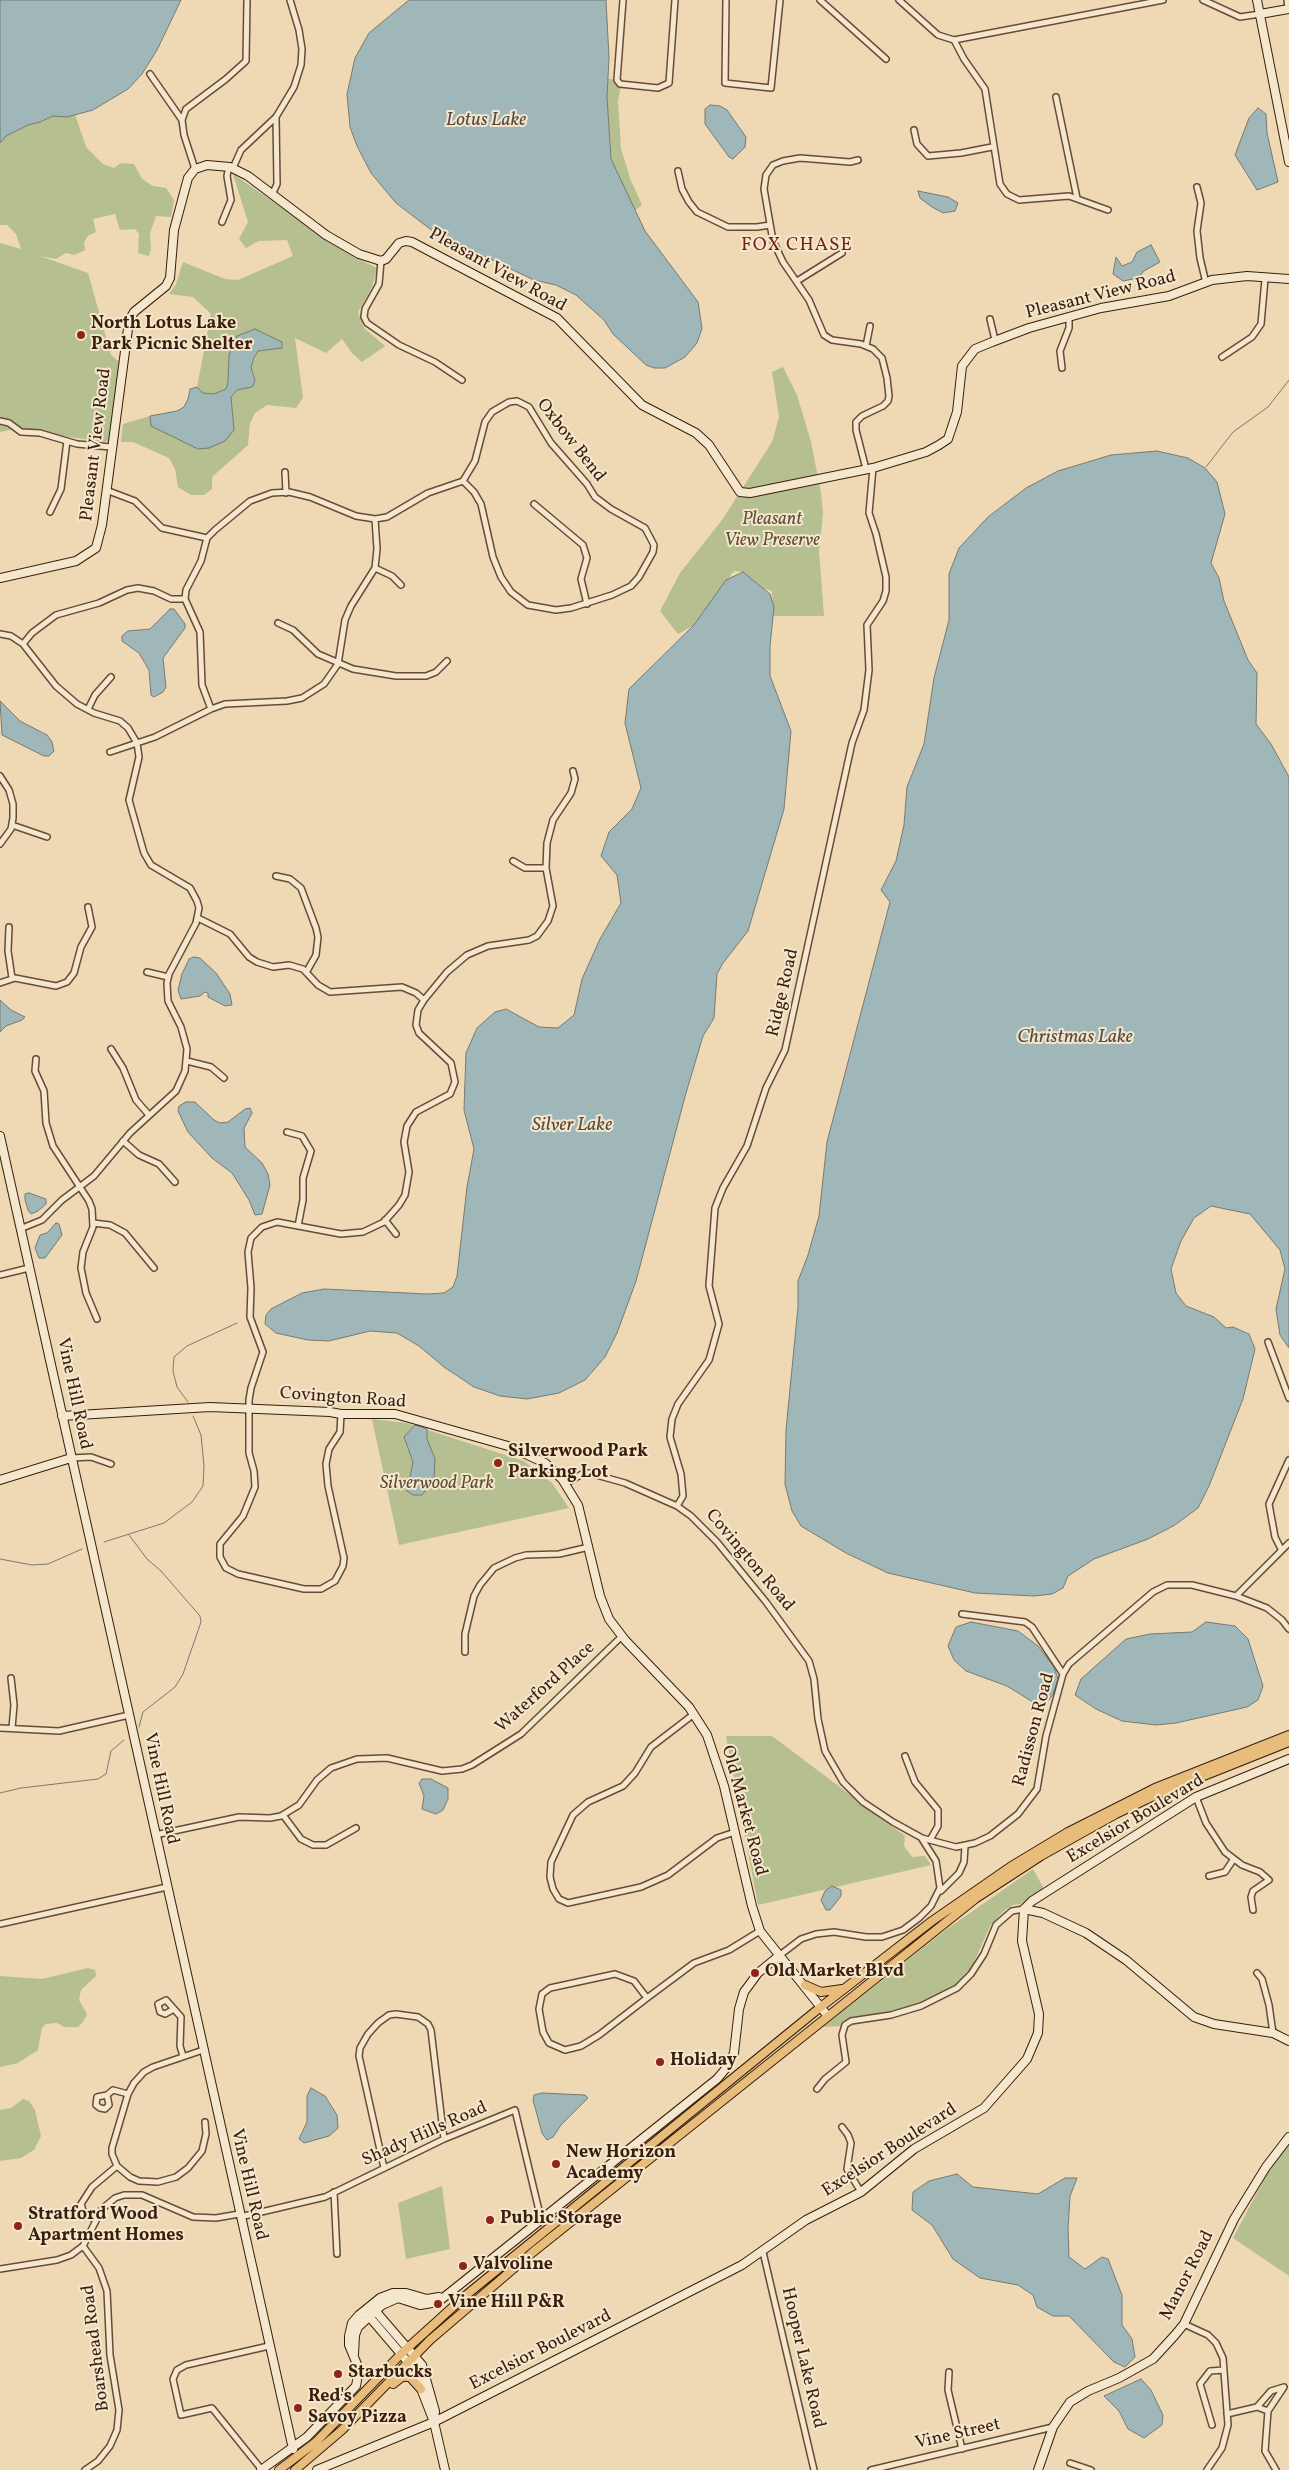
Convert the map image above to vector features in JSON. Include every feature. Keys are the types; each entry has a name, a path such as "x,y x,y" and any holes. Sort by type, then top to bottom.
{"main road":[{"path":"279,2470 316,2442 405,2350 465,2296 822,2006 972,1892 1068,1832 1155,1788 1289,1735"},
{"path":"295,2470 354,2417 443,2328 533,2252 967,1905 1071,1838 1156,1795 1289,1742"},
{"path":"804,1986 825,1992 841,1989 850,1984"},
{"path":"354,2417 369,2409 402,2377 412,2378 421,2389"}],"street":[{"path":"182,120 186,109 226,79 246,61 246,0"},
{"path":"222,222 232,200 227,176 231,167 241,150 276,116 294,87 301,65 300,30 290,0"},
{"path":"623,0 617,77 620,84 658,88 669,83 675,0"},
{"path":"726,0 725,83 771,88 780,0"},
{"path":"820,0 886,59"},
{"path":"899,0 938,35 954,40 1163,0"},
{"path":"1202,0 1240,17 1288,9 1287,0"},
{"path":"1257,0 1289,162"},
{"path":"954,40 985,89 992,147 1000,184 1007,194 1019,200 1069,196 1108,210"},
{"path":"150,74 182,120 184,135 195,169 207,165 231,167 248,176 271,195 334,240 359,254 381,261 379,284 364,310 364,318 367,323 399,345 434,362 462,380"},
{"path":"1056,97 1077,198"},
{"path":"271,195 277,184 276,116"},
{"path":"914,130 917,144 928,156 960,154 992,147"},
{"path":"858,160 850,162 800,158 773,165 766,175 764,189 773,241 783,262 809,300 824,334 832,340 866,346 870,326"},
{"name":"Pleasant View Road","path":"0,578 76,561 91,552 100,541 129,321 134,312 166,286 170,278 176,224 188,178 195,169"},
{"path":"678,171 682,189 688,202 697,212 728,227 770,225"},
{"path":"1197,187 1200,203 1197,231 1200,258 1206,283"},
{"name":"Pleasant View Road","path":"381,261 386,259 400,243 412,242 556,318 642,405 696,433 709,445 740,492 750,493 869,468 926,452 948,439 957,412 962,366 975,349 995,340 1101,308 1169,296 1227,277 1247,276 1289,280"},
{"path":"797,281 842,252"},
{"path":"1222,357 1252,337 1261,324 1265,279"},
{"path":"1062,368 1060,351 1069,328 1069,317"},
{"path":"990,319 995,340"},
{"name":"Ridge Road","path":"677,1506 683,1496 681,1474 670,1437 672,1419 678,1404 709,1360 719,1324 709,1286 715,1208 723,1188 747,1146 766,1088 785,1050 852,743 864,710 869,670 867,625 883,601 886,591 886,577 869,513 869,468 856,422 862,416 883,406 889,396 882,358 873,349 866,346"},
{"name":"Oxbow Bend","path":"517,401 530,407 551,443 587,484 595,497 611,509 645,528 654,545 653,552 649,561 630,586 587,604 556,610 528,605 511,592 501,577 493,557 480,504 474,492 462,481 476,462 486,422 492,412 509,402 517,401"},
{"path":"0,421 9,423 21,432 40,433 77,444 111,447"},
{"path":"50,512 61,489 67,441"},
{"path":"285,472 286,493"},
{"path":"211,709 202,685 200,632 185,598 186,590 202,561 207,538 250,501 272,493 310,497 356,516 375,519 387,517 428,493 462,481"},
{"path":"106,490 135,501 162,528 207,538"},
{"path":"534,504 583,544 587,558 582,587 587,604"},
{"path":"110,752 155,737 225,704 270,703 302,698 324,684 338,664 345,620 351,606 375,568 377,549 375,519"},
{"path":"375,568 392,576 401,585"},
{"path":"23,644 32,633 56,615 99,603 127,590 138,588 154,591 171,599 185,598"},
{"path":"278,623 293,630 318,654 353,669 396,676 426,676 436,672 448,660"},
{"path":"0,634 11,636 23,644 56,686 88,710 120,721 128,728 137,743 139,757 129,800 144,853 151,865 183,884 194,894 199,908 198,918 168,977 166,992 168,1001 185,1038 187,1061 185,1071 176,1091 149,1115 94,1176 62,1200 42,1220 20,1228"},
{"path":"88,710 95,695 111,677"},
{"path":"341,1414 340,1432 329,1449 326,1464 328,1486 343,1550 343,1566 335,1581 321,1589 313,1590 238,1574 226,1568 220,1557 220,1544 244,1516 255,1486 254,1471 249,1454 251,1388 263,1352 260,1339 250,1317 249,1245 256,1232 276,1222 329,1233 352,1234 374,1228 385,1220 399,1205 408,1184 408,1161 404,1142 410,1118 422,1107 444,1099 450,1094 455,1082 451,1063 419,1033 416,1018 424,1000 447,972 467,955 488,946 529,940 543,929 553,906 546,868 549,831 559,809 572,793 575,779 574,772"},
{"path":"0,776 9,790 13,804 12,825 0,844"},
{"path":"12,825 47,837"},
{"path":"513,861 525,868 546,868"},
{"path":"276,876 290,879 301,888 316,928 318,946 316,955 307,971"},
{"path":"0,983 12,978 56,986 67,982 74,972 81,947 90,933 92,921 88,907"},
{"path":"198,918 230,934 249,957 257,962 273,967 297,966 307,971 318,985 330,992 402,987 416,993 424,1000"},
{"path":"8,927 8,951 12,978"},
{"path":"147,972 168,977"},
{"path":"112,1049 123,1068 136,1100 149,1115"},
{"path":"36,1060 35,1071 46,1101 46,1123 50,1140 89,1201 93,1223 83,1252 81,1268 86,1293 97,1319"},
{"path":"187,1061 204,1064 224,1078"},
{"path":"287,1132 302,1136 311,1151 302,1178 303,1200 298,1226"},
{"name":"Vine Hill Road","path":"0,1136 293,2449"},
{"path":"123,1142 138,1155 159,1164 175,1182"},
{"path":"385,1220 396,1234"},
{"path":"93,1223 110,1225 126,1232 154,1268"},
{"path":"0,1275 29,1268"},
{"path":"1268,1342 1289,1398"},
{"name":"Covington Road","path":"62,1416 210,1407 341,1414 395,1414 508,1446 545,1463 565,1484 582,1474 589,1473 626,1483 677,1506 691,1516 717,1542 766,1602 809,1661 814,1679 818,1719 825,1751 843,1782 863,1802 922,1838"},
{"path":"0,1480 71,1458 91,1457 111,1464"},
{"path":"1281,1549 1275,1536 1269,1504 1289,1460"},
{"name":"Old Market Road","path":"565,1484 578,1506 604,1607 622,1636 694,1714 713,1749 760,1931 822,2006 827,2016"},
{"path":"1236,1596 1281,1549 1289,1544"},
{"path":"465,1652 465,1634 474,1596 480,1585 494,1568 526,1555 560,1554 589,1547"},
{"name":"Radisson Road","path":"922,1838 944,1845 966,1846 984,1839 1018,1814 1037,1789 1046,1736 1063,1674 1069,1664 1141,1600 1167,1585 1192,1585 1236,1596 1267,1608 1282,1620 1289,1629"},
{"path":"962,1614 1025,1622 1036,1632 1063,1674"},
{"name":"Waterford Place","path":"155,1835 239,1817 270,1818 283,1815 299,1806 324,1774 349,1760 377,1757 442,1771 462,1769 472,1765 522,1734 622,1636"},
{"path":"11,1678 14,1696 12,1728"},
{"path":"694,1714 651,1747 635,1773 623,1786 588,1802 573,1815 551,1862 550,1877 553,1889 559,1899 568,1903 641,1887 668,1874 717,1838 735,1832"},
{"path":"0,1728 58,1731 129,1715"},
{"path":"905,1756 915,1782 938,1810 938,1826 930,1840"},
{"name":"Excelsior Boulevard","path":"317,2470 434,2422 763,2252 806,2220 862,2192 914,2149 984,2108 1032,2051 1038,2033 1039,2014 1022,1942 1024,1909 1032,1902 1196,1797 1289,1759"},
{"path":"1196,1797 1215,1840 1233,1860 1260,1872 1269,1880 1253,1891 1251,1904 1253,1910"},
{"path":"283,1815 301,1839 313,1845 326,1845 356,1828"},
{"path":"922,1838 931,1851 938,1867 940,1882 938,1894"},
{"path":"354,2354 354,2336 358,2327 380,2298 393,2293 406,2293 431,2299 444,2296 721,2075 734,2053 739,2009 744,1992 758,1973 801,1939 820,1933 834,1932 872,1937 894,1934 908,1927 923,1914 938,1894 959,1873 964,1862 966,1846"},
{"path":"1209,1876 1224,1872 1233,1860"},
{"path":"0,1924 167,1887"},
{"path":"817,2089 825,2078 846,2062 842,2035 845,2025 851,2021 891,2015 921,2006 957,1988 971,1974 984,1954 996,1925 1012,1910 1024,1909 1043,1913 1086,1932 1126,1960 1194,2017 1214,2024 1273,2033 1289,2041"},
{"path":"647,1998 628,1977 615,1974 550,1988 542,1994 538,2004 545,2038 559,2049 565,2050 581,2046 599,2035 694,1963 729,1950 760,1931"},
{"path":"1257,1973 1262,1979 1269,2005 1273,2033"},
{"path":"174,2009 181,2020 180,2046 182,2056"},
{"path":"384,2168 359,2056 363,2041 368,2034 389,2015 418,2017 424,2020 431,2030 444,2139"},
{"path":"203,2050 182,2056 144,2072 128,2094 112,2148 112,2154 117,2166 130,2177 139,2181 158,2182 176,2177 196,2160 202,2151 206,2134 205,2122"},
{"path":"107,2095 113,2090 128,2094"},
{"name":"Shady Hills Road","path":"83,2246 95,2219 102,2209 115,2198 132,2194 142,2195 193,2217 216,2218 240,2216 315,2200 444,2139 515,2110 541,2219"},
{"path":"842,2127 851,2143 847,2169 862,2192"},
{"name":"Manor Road","path":"1038,2470 1052,2427 1070,2402 1088,2391 1120,2378 1153,2359 1165,2348 1184,2324 1234,2218 1266,2167 1289,2137"},
{"path":"95,2219 84,2214 81,2204 92,2187 117,2166"},
{"path":"334,2192 337,2254"},
{"path":"0,2269 57,2260 71,2255 83,2246"},
{"name":"Boarshead Road","path":"83,2246 99,2268 107,2292 110,2355 119,2410 117,2430 110,2446 98,2461 84,2470"},
{"name":"Hooper Lake Road","path":"763,2252 814,2470"},
{"path":"370,2311 425,2374 436,2411 434,2422"},
{"path":"370,2311 382,2330 405,2350"},
{"path":"269,2346 186,2365 177,2370 173,2379 181,2415 212,2408 262,2470 293,2449 356,2386 359,2373 349,2340 350,2327 370,2311"},
{"path":"1184,2324 1213,2339 1220,2349 1224,2370 1227,2431 1222,2448 1207,2470"},
{"path":"354,2336 361,2328 369,2325 382,2330"},
{"path":"412,2358 421,2389 434,2422 445,2470"},
{"path":"1212,2425 1200,2384 1210,2371 1224,2370"},
{"path":"949,2372 948,2390 962,2449"},
{"path":"1256,2407 1271,2391 1284,2387 1268,2411 1265,2451 1276,2470"},
{"path":"1227,2414 1256,2407 1268,2411"},
{"name":"Vine Street","path":"871,2470 1052,2427"},
{"path":"1070,2463 1091,2470"}],"green space":[{"path":"608,79 622,80 618,101 621,149 631,181 642,205 632,213 612,165 607,97"},
{"path":"75,114 86,147 103,164 114,168 121,163 134,164 142,179 153,186 166,188 174,200 171,217 156,216 150,233 151,249 149,256 138,253 139,234 135,229 120,230 115,214 93,219 96,232 88,236 84,242 85,250 74,255 66,253 56,259 40,256 88,273 111,355 123,365 111,436 108,441 104,442 18,428 0,432 0,243 21,249 16,234 7,225 0,225 0,143 6,136 28,125 53,116"},
{"path":"233,174 354,257 377,268 372,287 358,312 364,328 385,346 362,362 352,353 342,339 326,353 295,338 303,398 296,408 267,405 255,413 250,423 248,445 212,477 212,489 204,495 191,495 178,487 175,469 169,458 133,442 121,442 123,424 150,416 151,426 234,430 231,397 237,390 252,387 255,381 251,367 258,351 229,355 226,389 214,394 203,393 197,387 211,314 193,297 169,294 176,284 183,262 225,279 238,280 293,256 287,240 259,241 246,248 239,239 248,222"},
{"name":"Pleasant View Preserve","path":"783,367 797,395 811,442 821,493 823,514 819,551 824,616 773,616 772,591 763,588 743,572 734,571 694,625 678,634 660,611 680,573 722,520 772,442 779,417 772,372"},
{"name":"Silverwood Park","path":"372,1419 406,1423 524,1461 552,1483 569,1508 399,1545"},
{"path":"726,1736 772,1736 905,1836 904,1846 912,1857 925,1856 931,1865 758,1905"},
{"path":"1033,1869 1044,1889 1021,1904 1013,1905 1005,1910 990,1926 972,1967 952,1988 904,2009 849,2020 841,2026 823,2027 947,1929"},
{"path":"88,1968 95,1970 96,1976 81,1990 79,2000 87,2014 83,2022 78,2027 64,2027 57,2023 46,2024 42,2028 38,2050 18,2063 0,2067 0,1976 42,1979"},
{"path":"23,2099 29,2101 35,2110 41,2136 34,2150 21,2158 0,2161 0,2110 11,2108"},
{"path":"1289,2145 1289,2276 1233,2238 1268,2172"},
{"path":"442,2186 450,2249 406,2259 398,2203"}],"water":[{"path":"0,0 181,0 157,50 142,74 128,89 93,110 67,117 53,116 28,125 6,136 0,143"},
{"name":"Lotus Lake","path":"409,0 606,0 609,58 607,97 611,159 645,231 698,302 702,328 697,343 685,357 665,368 654,368 646,365 613,334 604,320 576,295 556,285 534,280 434,232 396,203 371,173 357,146 350,127 347,94 355,58 369,33"},
{"path":"710,105 720,106 727,110 746,137 745,147 733,159 729,157 705,124 705,109"},
{"path":"1258,108 1266,114 1267,133 1278,182 1257,190 1235,155 1249,118"},
{"path":"918,191 948,197 958,203 955,211 943,213 920,198"},
{"path":"1151,245 1160,262 1144,271 1138,278 1123,281 1113,274 1116,257 1122,266 1132,262 1137,252"},
{"path":"255,329 282,342 282,348 258,351 251,367 255,381 252,387 237,390 231,397 234,430 225,441 209,448 198,449 151,426 150,416 177,411 184,407 190,389 197,387 203,393 214,394 226,389 229,355 237,336"},
{"name":"Christmas Lake","path":"1157,451 1188,458 1205,468 1217,482 1225,514 1211,563 1219,578 1224,601 1248,660 1257,673 1256,724 1271,744 1289,777 1289,1348 1280,1335 1276,1309 1285,1269 1280,1250 1250,1214 1211,1206 1194,1218 1181,1241 1171,1269 1176,1293 1186,1306 1214,1317 1226,1328 1233,1327 1249,1334 1255,1349 1243,1399 1209,1486 1198,1508 1175,1525 1148,1539 1094,1559 1068,1576 1063,1588 1052,1594 1034,1596 975,1593 888,1573 846,1553 801,1526 792,1511 785,1484 786,1430 798,1307 798,1281 808,1255 819,1216 827,1142 890,902 881,890 896,861 904,825 907,787 924,744 934,678 949,620 949,574 959,548 988,517 1026,488 1058,471 1111,455"},
{"name":"Silver Lake","path":"743,572 770,594 774,607 770,646 770,676 791,731 784,809 748,931 723,963 717,974 714,1018 703,1036 686,1093 636,1281 617,1333 605,1357 585,1380 559,1393 527,1399 500,1396 474,1387 444,1367 419,1346 397,1333 370,1331 329,1341 308,1340 276,1333 265,1324 266,1315 271,1309 302,1293 324,1289 427,1294 444,1293 453,1287 457,1276 467,1187 474,1149 464,1110 466,1053 477,1028 495,1012 506,1009 539,1027 558,1028 574,1015 582,979 600,939 621,903 617,875 601,856 609,832 632,809 641,788 625,723 629,689 694,625 726,580"},
{"path":"170,609 174,609 185,624 185,628 163,658 166,687 163,692 154,697 151,695 149,670 139,653 122,641 122,636 128,631 150,629"},
{"path":"0,701 20,721 47,735 52,742 54,751 49,756 44,756 2,735"},
{"path":"194,957 200,958 216,973 230,994 232,1005 225,1006 208,997 208,993 205,992 200,996 181,999 178,990 182,974 189,959"},
{"path":"0,1000 11,1010 25,1017 6,1026 0,1032"},
{"path":"186,1102 195,1102 214,1120 220,1123 228,1122 245,1109 250,1108 252,1113 244,1128 245,1147 262,1163 268,1174 270,1185 262,1214 255,1215 249,1200 232,1173 212,1158 188,1132 178,1111 179,1106"},
{"path":"29,1193 46,1199 46,1204 31,1214 25,1200 25,1194"},
{"path":"56,1223 59,1224 62,1235 45,1258 39,1258 35,1248 40,1235 47,1233"},
{"path":"415,1425 427,1429 427,1439 435,1459 434,1480 422,1495 413,1495 407,1491 413,1462 404,1437"},
{"path":"971,1622 1018,1631 1038,1646 1054,1667 1058,1679 1049,1700 1036,1704 1007,1686 966,1671 954,1660 948,1646 956,1627"},
{"path":"1206,1622 1235,1626 1248,1639 1263,1686 1258,1700 1247,1707 1176,1723 1156,1725 1122,1721 1096,1709 1075,1695 1081,1679 1126,1639 1150,1634 1192,1632"},
{"path":"422,1779 431,1779 448,1788 448,1799 443,1810 436,1814 422,1809 424,1796 419,1783"},
{"path":"832,1886 841,1890 841,1896 830,1910 826,1910 821,1900 825,1891"},
{"path":"311,2088 325,2096 337,2115 338,2128 329,2136 304,2143 299,2139 307,2122 307,2096"},
{"path":"542,2093 585,2095 588,2098 561,2125 553,2137 547,2140 542,2133 533,2100 534,2095"},
{"path":"957,2174 973,2187 1038,2194 1065,2178 1077,2178 1070,2196 1069,2257 1085,2269 1102,2257 1108,2259 1122,2295 1122,2325 1132,2339 1135,2357 1125,2367 1114,2362 1069,2316 1053,2316 1037,2307 1033,2295 1018,2285 980,2278 953,2259 932,2225 912,2210 913,2192 929,2181"},
{"path":"1141,2379 1151,2390 1163,2415 1162,2425 1144,2438 1128,2429 1119,2411 1104,2396"}],"waterway":[{"path":"1206,467 1233,432 1268,407 1289,380"},
{"path":"188,1402 177,1387 173,1371 174,1357 187,1346 237,1323"},
{"path":"104,1542 164,1523 192,1502 203,1486 204,1466 201,1435 193,1416"},
{"path":"129,1535 147,1559 161,1571 200,1616 201,1622 183,1674 175,1687 143,1712 139,1727"},
{"path":"0,1559 32,1565 48,1564 82,1549"},
{"path":"0,1793 21,1788 98,1779 106,1774 111,1751 124,1740"}],"place":[{"name":"North Lotus Lake Park Picnic Shelter","path":"81,335"},
{"name":"Silverwood Park Parking Lot","path":"498,1463"},
{"name":"Old Market Blvd","path":"755,1973"},
{"name":"Holiday","path":"660,2062"},
{"name":"New Horizon Academy","path":"556,2164"},
{"name":"Public Storage","path":"490,2220"},
{"name":"Stratford Wood Apartment Homes","path":"18,2226"},
{"name":"Valvoline","path":"463,2266"},
{"name":"Vine Hill P&R","path":"438,2304"},
{"name":"Starbucks","path":"338,2374"},
{"name":"Red's Savoy Pizza","path":"298,2408"}],"district":[{"name":"FOX CHASE","path":"797,247"}]}
